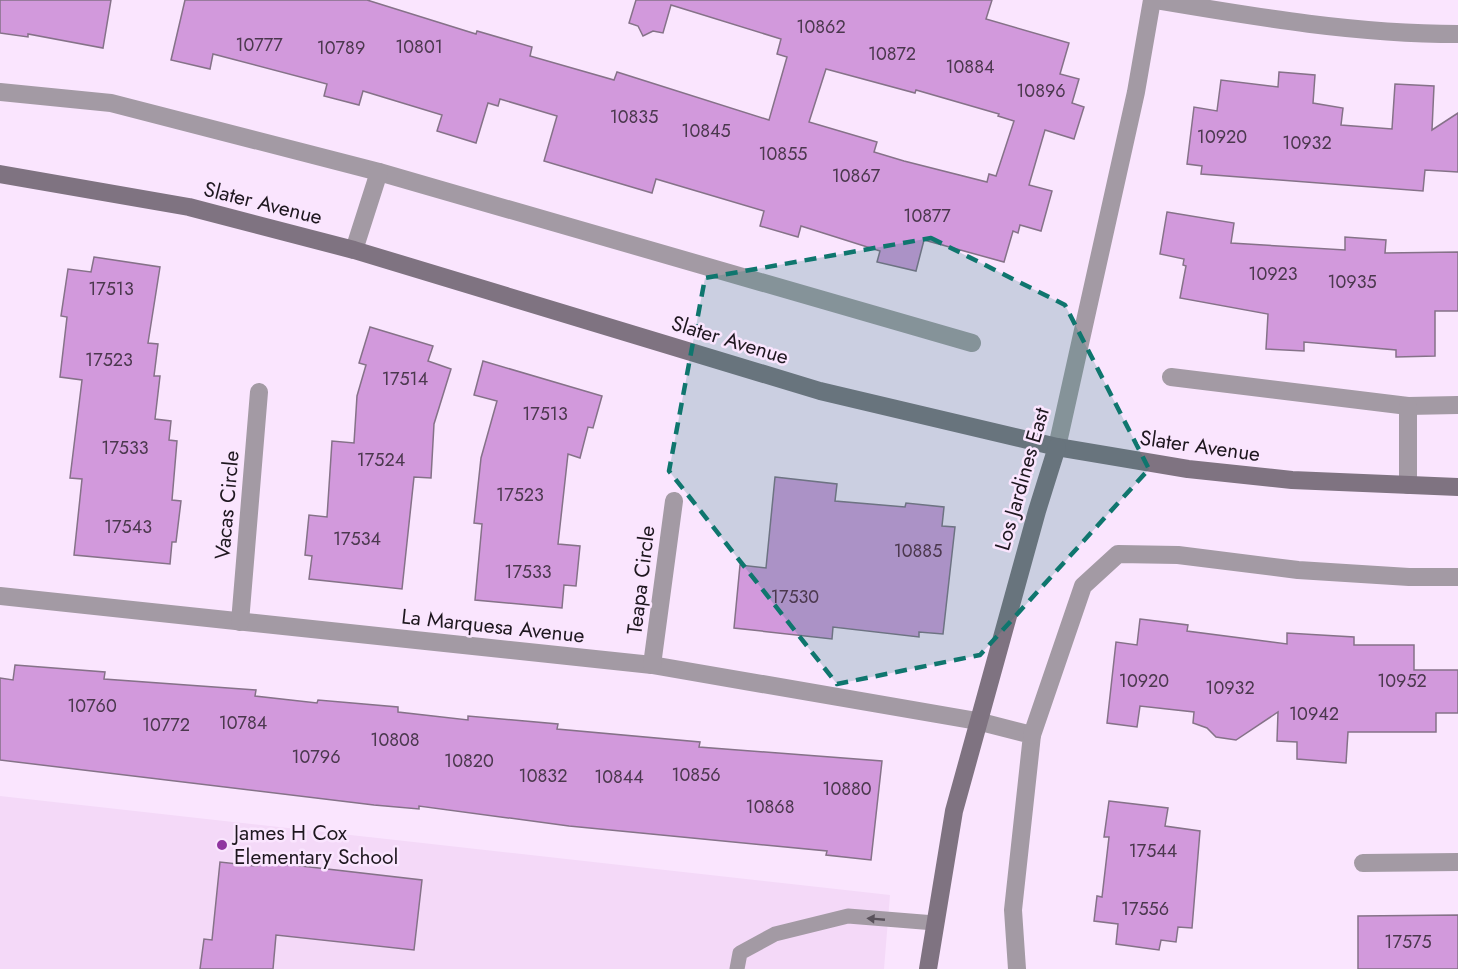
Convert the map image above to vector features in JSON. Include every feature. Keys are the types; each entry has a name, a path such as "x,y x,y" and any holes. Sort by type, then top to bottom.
{"main road":[{"name":"Slater Avenue","path":"0,174 189,207 354,250 820,391 1057,447 1188,469 1292,480 1458,487"},
{"name":"Los Jardines East","path":"928,969 954,811 977,721 1057,447"}],"street":[{"path":"1154,0 1307,26 1420,34 1458,34"},
{"name":"Los Jardines East","path":"1057,447 1136,92 1154,0"},
{"path":"0,92 111,104 379,172 972,343"},
{"path":"354,250 379,172"},
{"path":"1171,377 1408,406 1458,405"},
{"name":"Vacas Circle","path":"240,622 259,392"},
{"path":"1408,406 1408,485"},
{"name":"Teapa Circle","path":"652,665 674,501"},
{"path":"1017,969 1013,910 1032,735 1083,586 1118,554 1178,555 1298,570 1409,577 1458,577"},
{"name":"La Marquesa Avenue","path":"0,597 652,665 977,721 1032,735"},
{"path":"1363,862 1458,862"}],"lane":[{"path":"737,969 740,953 775,934 848,916 934,923"}],"highlighted area":[{"path":"931,238 1065,305 1149,469 980,655 837,684 669,471 705,278"}],"shaded area":[{"name":"James H Cox Elementary School","path":"0,796 890,895 884,969 0,969"}],"building":[{"path":"0,0 111,0 103,48 28,34 28,37 0,33"},
{"path":"185,0 367,0 476,34 477,31 532,47 530,56 614,80 617,72 769,120 787,57 777,54 781,39 671,5 663,33 653,31 643,36 638,26 629,23 636,0 992,0 986,19 1069,43 1060,74 1079,79 1072,103 1084,107 1074,139 1045,130 1029,185 1052,191 1041,231 1020,225 1018,233 1013,231 1004,262 924,240 916,271 877,262 880,251 801,226 798,237 760,226 764,211 656,179 652,193 544,161 557,116 500,99 498,106 488,103 476,143 437,131 442,115 363,91 359,105 324,96 327,84 213,54 210,69 171,60","holes":["826,69 915,93 916,90 999,114 998,116 1014,121 996,176 989,174 987,182 904,161 874,152 877,142 809,122"]},
{"path":"1279,72 1315,75 1313,103 1343,108 1341,125 1392,129 1395,84 1434,86 1432,130 1458,113 1458,172 1425,170 1423,191 1201,174 1202,166 1187,164 1194,107 1217,111 1221,80 1278,87"},
{"path":"1167,212 1234,223 1231,243 1345,250 1345,237 1386,240 1385,253 1458,252 1458,311 1435,311 1435,356 1396,357 1396,350 1304,342 1304,351 1266,349 1268,314 1180,298 1186,266 1183,265 1184,259 1160,254"},
{"path":"94,257 160,267 148,343 158,344 154,376 160,376 155,419 171,421 169,440 177,441 172,500 181,501 176,542 172,542 170,564 74,555 82,479 70,478 82,380 60,377 67,317 61,316 68,269 91,272"},
{"path":"370,327 433,346 428,361 451,369 434,424 431,478 414,477 402,589 309,579 312,556 305,555 309,515 327,517 332,441 354,443 357,396 366,365 359,363"},
{"path":"483,361 602,396 593,428 588,427 580,458 568,454 558,544 580,546 576,586 564,585 562,608 475,600 482,524 474,523 481,458 497,401 474,395"},
{"path":"775,477 837,484 835,501 905,507 906,503 944,507 942,526 955,527 943,634 919,632 919,637 833,627 832,639 734,628 740,565 766,568"},
{"path":"1140,619 1188,625 1187,631 1287,644 1287,633 1354,637 1354,645 1414,645 1414,670 1458,670 1458,713 1436,713 1436,732 1348,732 1346,763 1297,759 1297,742 1277,741 1278,712 1236,740 1216,737 1207,728 1193,723 1194,712 1140,706 1137,727 1107,723 1116,642 1137,645"},
{"path":"15,665 105,672 104,679 256,690 255,696 317,703 318,700 398,707 398,712 468,720 468,716 558,724 557,729 700,742 699,747 882,761 871,860 826,855 827,851 569,826 419,806 419,809 374,805 0,760 0,678 13,680"},
{"path":"1109,801 1168,808 1165,826 1200,831 1192,928 1178,927 1176,942 1161,940 1159,950 1116,944 1118,924 1094,921 1097,896 1102,897 1109,837 1104,837"},
{"path":"258,861 422,880 414,950 276,935 273,969 200,969 204,939 212,940 220,862 257,866"},
{"path":"1458,915 1458,969 1358,969 1358,916"}],"place":[{"name":"James H Cox Elementary School","path":"222,845"}]}
